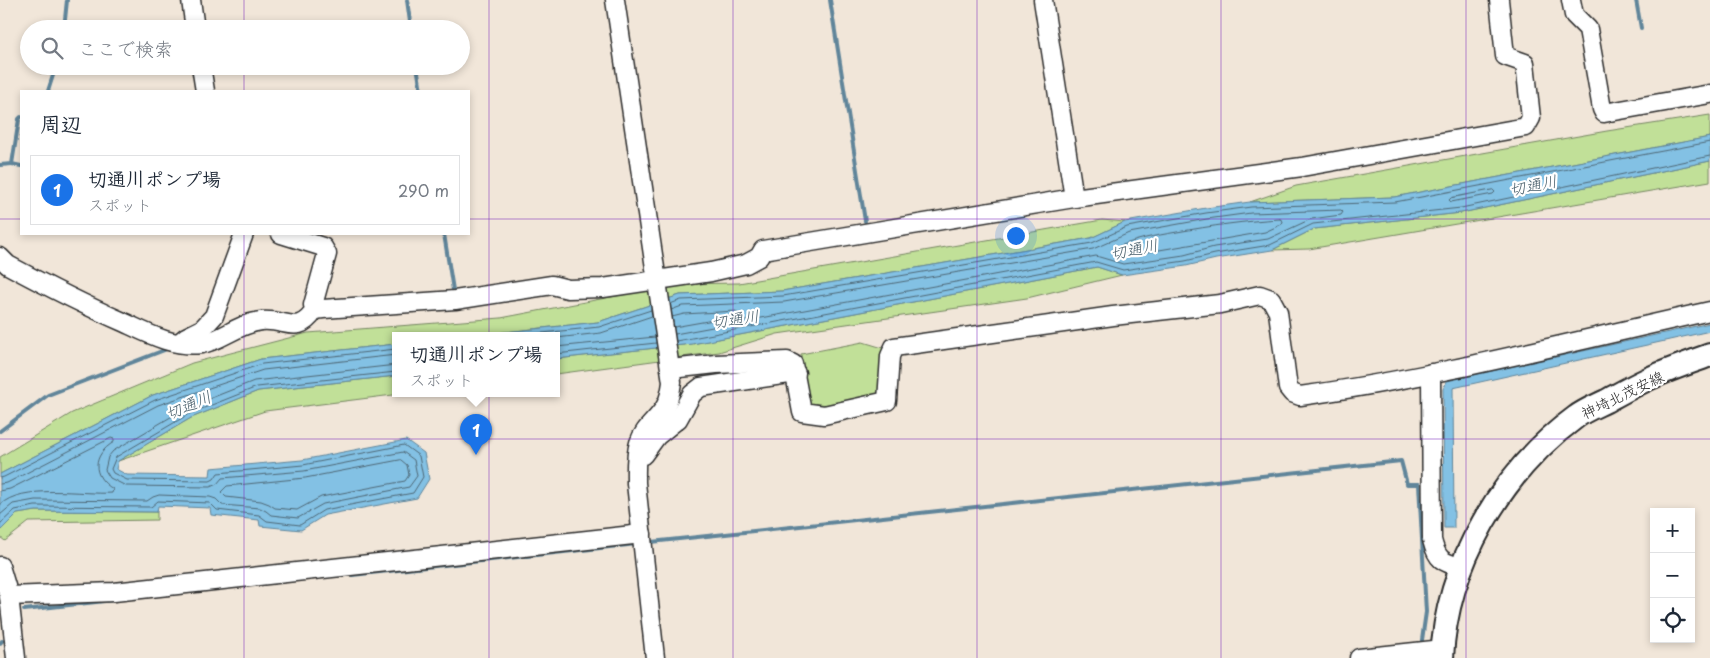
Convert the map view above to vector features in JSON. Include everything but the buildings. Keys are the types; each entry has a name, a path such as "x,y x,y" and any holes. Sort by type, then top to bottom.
{"main road":[{"name":"神埼北茂安線","path":"1443,653 1450,608 1462,568 1479,530 1507,484 1540,448 1577,416 1646,380 1710,355"}],"street":[{"path":"191,0 194,20"},
{"path":"615,0 671,367 670,395 666,406 648,426 639,442 636,459 636,483 655,658"},
{"path":"1043,0 1074,198"},
{"path":"315,310 455,300 552,285 568,289 603,288 658,282 746,264 758,257 763,250 1074,198 1302,167 1526,127 1531,118 1525,63 1505,56 1499,0"},
{"path":"1571,0 1574,15 1588,30 1604,113 1710,94"},
{"path":"202,75 205,90"},
{"path":"179,343 202,329 214,316 244,235"},
{"path":"3,264 73,300 164,341 200,344 243,324 263,321 296,325 308,322 315,310 313,305 326,254 323,247 284,235"},
{"path":"671,367 786,361 793,364 796,373 802,412 824,415 887,401 890,356 894,348 1113,316 1220,304 1260,295 1271,299 1278,312 1288,388 1292,393 1300,396 1357,388 1431,373 1710,311"},
{"path":"636,459 646,453 657,436 678,419 692,394 701,387 796,373"},
{"path":"1431,373 1432,540 1436,554 1445,563 1462,568"},
{"path":"9,596 114,592 642,534"},
{"path":"0,566 9,596 16,658"},
{"path":"1359,658 1443,653"}],"green space":[{"path":"1710,115 1710,137 1394,197 1250,202 1296,186 1607,131"},
{"path":"1710,161 1710,181 1309,249 1272,250 1314,229 1461,213"},
{"path":"1102,220 1125,222 1091,238 782,291 680,295 598,322 505,332 392,332 392,344 261,359 153,395 0,474 0,457 72,413 192,363 308,333 501,318 679,284 739,283"},
{"path":"1097,267 1122,275 1027,298 777,334 719,352 560,373 560,359 692,344"},
{"path":"863,342 883,348 881,396 820,408 806,402 801,354"},
{"path":"392,376 392,395 265,411 118,461 191,418 258,391"},
{"path":"36,511 157,512 157,520 29,522 5,541 0,537 0,531 17,514"}],"water":[{"name":"切通川","path":"1710,137 1710,161 1461,213 1314,229 1272,250 1186,266 1122,275 1097,267 692,344 560,359 560,332 505,332 598,322 680,295 782,291 1091,238 1125,222 1206,208 1250,202 1394,197"},
{"path":"1710,323 1710,331 1453,388 1454,528 1444,528 1443,389 1447,381"},
{"name":"切通川","path":"392,344 392,376 258,391 191,418 118,461 116,469 127,475 210,476 211,468 302,460 406,440 424,453 429,479 417,498 325,515 301,530 260,526 259,520 211,515 210,508 158,506 157,512 36,511 17,514 0,531 0,474 153,395 261,359"}],"waterway":[{"path":"65,20 67,0"},
{"path":"407,0 410,20"},
{"path":"830,0 865,221"},
{"path":"1636,0 1641,28"},
{"path":"48,90 53,75"},
{"path":"418,75 421,90"},
{"path":"0,165 12,164 20,118"},
{"path":"12,164 20,166"},
{"path":"444,235 453,290"},
{"path":"0,431 48,395 167,349"},
{"path":"651,542 1401,461 1407,484 1419,484 1426,612 1422,640"},
{"path":"352,575 637,544"},
{"path":"24,610 114,600"}],"place":[{"name":"切通川ポンプ場","path":"476,455"}]}
